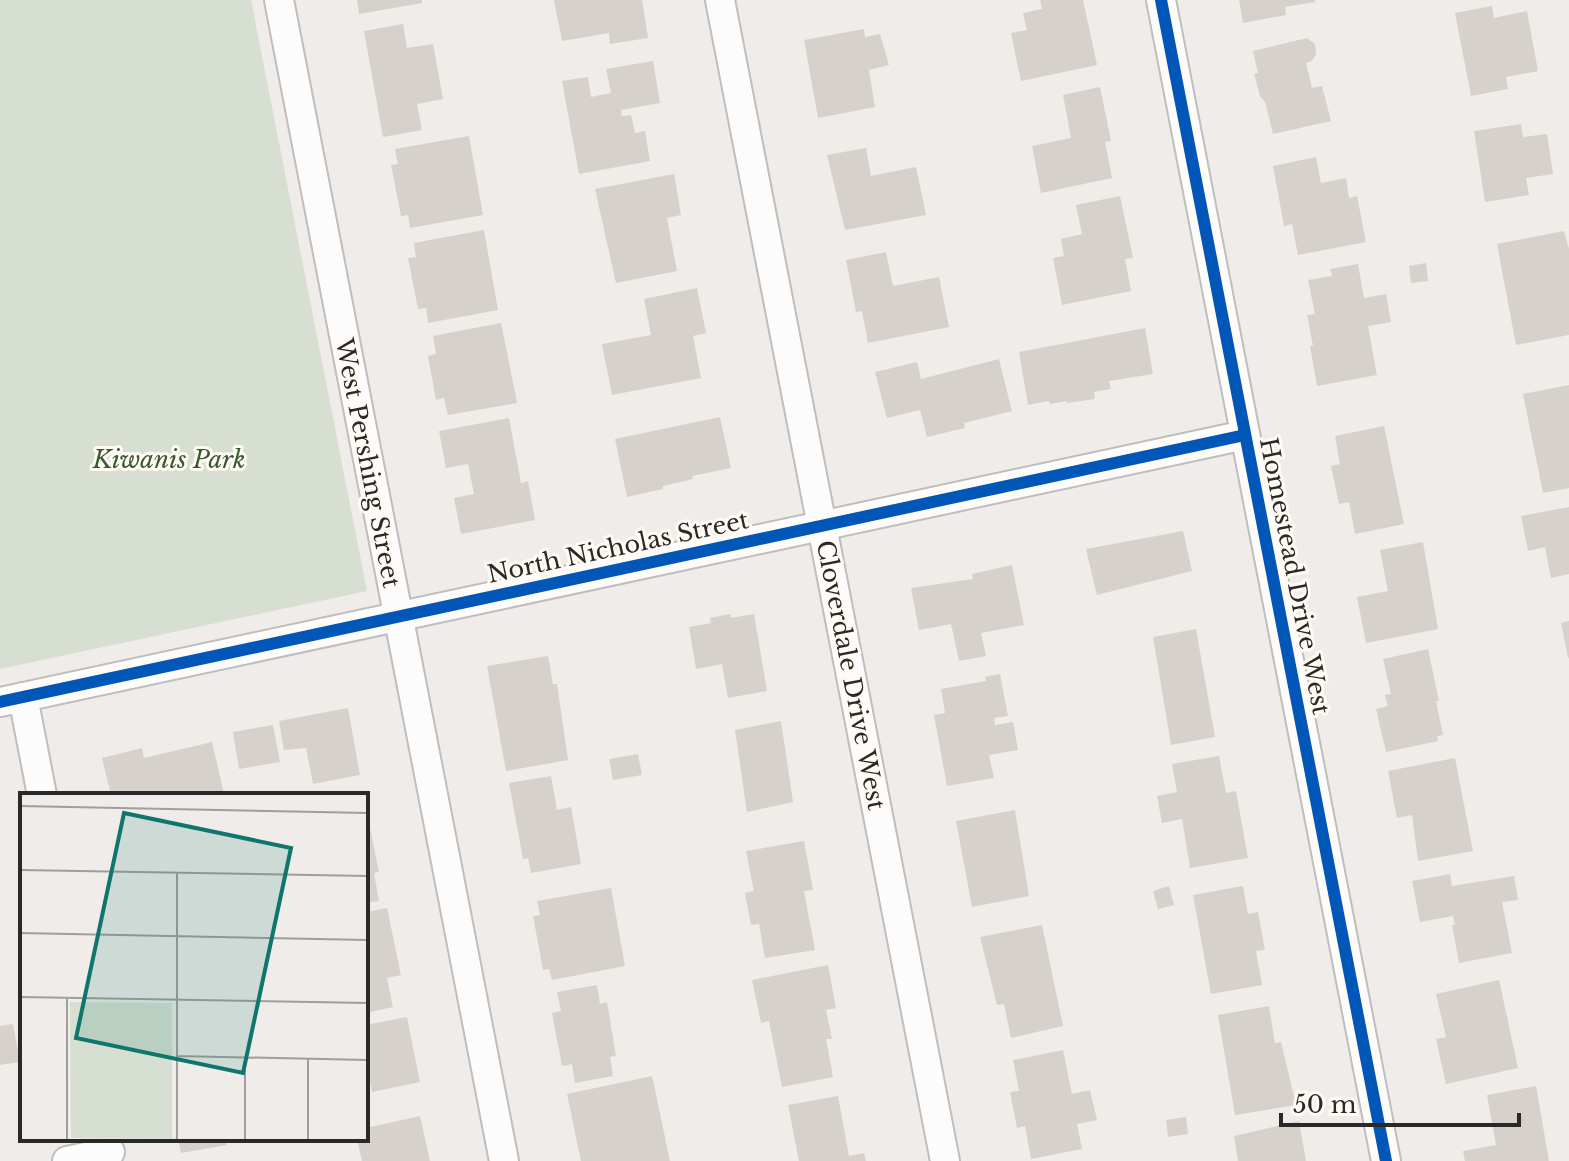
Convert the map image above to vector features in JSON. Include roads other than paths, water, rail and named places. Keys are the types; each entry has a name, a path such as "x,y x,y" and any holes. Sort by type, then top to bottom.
{"street":[{"name":"West Pershing Street","path":"279,0 504,1161"},
{"name":"Cloverdale Drive West","path":"720,0 945,1161"},
{"name":"Homestead Drive West","path":"1161,0 1386,1161"},
{"name":"North Nicholas Street","path":"12,700 1245,435"},
{"path":"12,700 41,793"},
{"path":"67,1161 110,1151"}],"park label":[{"name":"Kiwanis Park","path":"169,459"}]}
